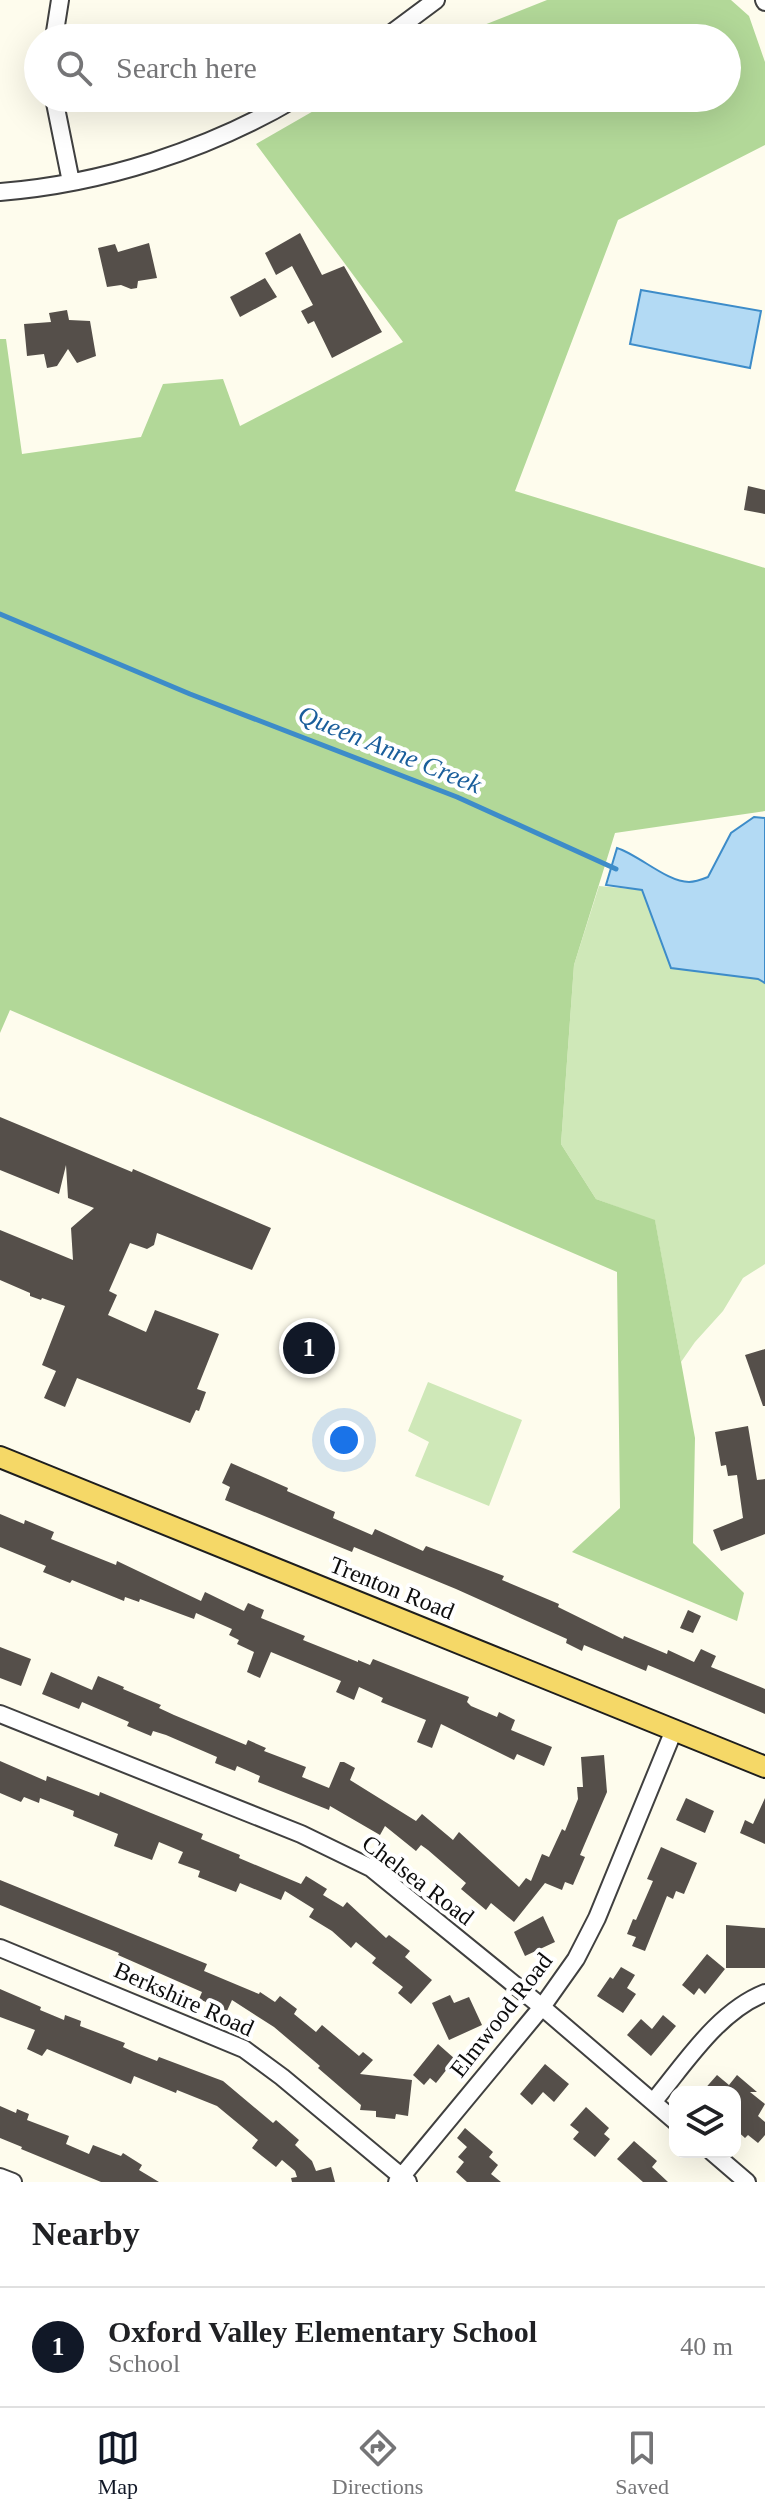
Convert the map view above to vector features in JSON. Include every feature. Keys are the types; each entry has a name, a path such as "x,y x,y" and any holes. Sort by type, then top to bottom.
{"main road":[{"name":"Trenton Road","path":"0,1457 765,1767"}],"street":[{"path":"56,24 60,0"},
{"path":"404,24 436,0"},
{"path":"57,112 71,182"},
{"path":"0,192 71,182 126,169 195,146 267,112"},
{"name":"Chelsea Road","path":"0,1714 301,1834 371,1868 542,2007 669,2116"},
{"name":"Elmwood Road","path":"402,2180 542,2007 576,1959 597,1918 674,1730"},
{"name":"Berkshire Road","path":"0,1948 244,2049 282,2077 402,2180"},
{"path":"653,2102 716,2028 737,2008 765,1993"},
{"path":"719,2158 747,2182"},
{"path":"0,2177 13,2182"}],"green space":[{"path":"547,0 731,0 749,16 765,62 765,145 618,220 515,491 765,568 765,811 615,833 574,965 561,1144 596,1199 655,1220 695,1438 693,1543 744,1593 737,1621 572,1552 620,1508 617,1272 10,1010 0,1033 0,339 6,339 22,454 141,437 163,384 223,379 240,426 403,342 256,144 312,112 741,112 741,24 486,24"},
{"path":"599,886 642,890 657,932 765,983 765,1264 743,1278 723,1311 681,1362 655,1221 596,1199 561,1144 574,965"},
{"path":"428,1382 522,1420 489,1506 415,1476 429,1442 408,1431"}],"water":[{"path":"641,290 761,311 750,368 630,344"},
{"path":"754,817 765,818 765,983 758,979 671,968 642,890 606,885 617,848 672,878 696,881 708,877 731,833"}],"building":[{"path":"300,233 322,275 344,266 382,332 332,358 314,321 308,324 301,311 313,305 292,266 276,275 265,253"},
{"path":"149,243 157,278 138,281 137,288 121,285 107,287 98,248 115,244 118,252"},
{"path":"265,278 277,297 240,317 230,297"},
{"path":"67,310 69,320 90,321 96,356 77,363 68,349 57,366 47,368 44,354 27,356 24,324 51,322 49,313"},
{"path":"748,486 765,490 765,514 744,510"},
{"path":"0,1117 271,1228 252,1270 157,1233 154,1245 147,1249 130,1243 109,1291 117,1295 108,1315 146,1332 155,1310 219,1334 197,1389 206,1392 199,1411 196,1410 190,1423 77,1378 65,1407 44,1398 56,1371 42,1365 65,1306 30,1296 30,1293 0,1280 0,1230 73,1260 71,1228 94,1208 68,1198 66,1165 59,1194 0,1170"},
{"path":"765,1349 765,1406 763,1406 745,1355"},
{"path":"748,1426 757,1480 765,1479 765,1534 721,1551 713,1530 743,1518 737,1475 728,1476 726,1465 721,1466 715,1432"},
{"path":"231,1463 335,1512 333,1518 372,1535 375,1529 423,1551 426,1546 504,1576 502,1580 559,1604 558,1607 623,1639 624,1636 667,1654 668,1650 694,1662 701,1649 716,1656 711,1667 765,1689 765,1714 648,1665 646,1671 584,1645 582,1651 566,1643 567,1639 456,1589 354,1547 352,1552 225,1500 230,1487 222,1483"},
{"path":"0,1514 54,1532 51,1539 116,1565 117,1561 201,1601 205,1592 244,1611 248,1603 264,1610 261,1618 305,1636 303,1640 358,1662 370,1665 373,1659 469,1697 467,1702 471,1706 497,1717 499,1712 515,1720 511,1730 552,1747 544,1766 517,1754 514,1760 441,1724 432,1748 417,1742 426,1720 381,1702 383,1698 359,1687 354,1700 336,1692 341,1681 271,1652 260,1678 247,1672 254,1652 237,1644 239,1640 229,1635 232,1629 196,1613 194,1619 140,1599 139,1602 125,1597 124,1601 43,1572 46,1566 0,1547"},
{"path":"688,1610 701,1616 693,1633 680,1628"},
{"path":"0,1647 31,1659 21,1686 0,1678"},
{"path":"51,1672 92,1690 98,1676 161,1705 159,1708 174,1715 246,1745 248,1740 266,1748 264,1751 306,1767 302,1777 329,1788 340,1762 344,1762 355,1768 350,1780 416,1821 422,1814 453,1840 459,1832 519,1887 526,1878 531,1881 542,1854 549,1857 562,1829 565,1831 578,1799 577,1787 583,1787 581,1757 604,1755 607,1792 580,1855 585,1857 573,1885 565,1882 562,1890 545,1883 514,1922 491,1903 486,1910 461,1889 466,1883 428,1850 421,1845 416,1851 385,1826 380,1835 330,1806 329,1810 258,1782 260,1776 237,1766 235,1771 215,1763 217,1757 166,1735 153,1731 151,1736 127,1726 129,1722 82,1702 79,1709 42,1694"},
{"path":"0,1761 46,1781 47,1776 99,1796 100,1792 203,1834 201,1839 301,1884 306,1876 327,1889 323,1895 343,1907 347,1902 386,1938 389,1935 410,1951 405,1957 432,1980 411,2004 398,1993 403,1987 372,1963 376,1958 356,1942 351,1948 309,1917 314,1909 285,1891 281,1900 240,1883 236,1892 198,1877 200,1871 178,1863 183,1852 159,1842 152,1860 114,1846 118,1834 73,1816 74,1811 40,1798 39,1803 24,1797 21,1802 0,1793"},
{"path":"686,1798 714,1811 705,1833 676,1820"},
{"path":"765,1798 765,1844 740,1833 745,1820 753,1824"},
{"path":"661,1847 697,1863 684,1894 676,1891 673,1899 667,1896 645,1951 632,1946 636,1937 627,1934 653,1881 647,1879"},
{"path":"0,1880 207,1964 204,1971 260,1992 275,2002 280,1996 297,2009 294,2014 316,2032 322,2025 359,2056 363,2052 373,2060 360,2074 412,2080 408,2116 396,2114 395,2119 376,2117 376,2111 360,2110 361,2105 318,2068 320,2066 274,2027 232,2000 227,2011 199,1999 202,1992 119,1953 0,1905"},
{"path":"543,1916 555,1942 525,1956 514,1932"},
{"path":"726,1925 765,1928 765,1968 726,1968"},
{"path":"707,1954 725,1969 705,1994 699,1988 694,1995 682,1985"},
{"path":"621,1967 635,1975 627,1988 636,1994 623,2013 597,1996"},
{"path":"0,1989 64,2020 65,2015 81,2021 80,2026 125,2043 123,2047 134,2052 157,2061 159,2057 223,2081 273,2123 276,2120 299,2140 295,2145 312,2161 316,2171 331,2167 335,2182 292,2182 291,2178 297,2177 295,2171 282,2160 276,2167 252,2148 258,2140 217,2106 134,2076 131,2084 47,2049 42,2056 27,2049 35,2030 0,2017"},
{"path":"450,1995 454,2003 469,1997 482,2025 449,2040 432,2003"},
{"path":"663,2015 676,2026 651,2056 627,2035 641,2019 652,2029"},
{"path":"438,2044 455,2059 436,2083 430,2078 424,2085 413,2075"},
{"path":"545,2064 569,2084 554,2102 543,2092 532,2105 520,2094"},
{"path":"717,2075 729,2085 737,2075 757,2092 750,2092 765,2104 758,2116 765,2122 765,2135 758,2143 748,2135 745,2138 741,2134 741,2086 707,2086"},
{"path":"0,2106 16,2113 17,2109 29,2114 27,2120 69,2136 66,2144 89,2154 93,2145 121,2156 123,2153 142,2165 139,2170 159,2182 101,2182 21,2149 0,2138"},
{"path":"586,2107 609,2128 604,2134 610,2139 595,2157 573,2139 579,2132 570,2125"},
{"path":"465,2128 493,2152 489,2157 498,2165 491,2174 501,2182 467,2182 456,2172 464,2162 458,2157 467,2147 457,2138"},
{"path":"634,2141 657,2161 652,2167 668,2182 643,2182 617,2159"}],"waterway":[{"name":"Queen Anne Creek","path":"0,614 190,694 457,797 616,869"}],"place":[{"name":"Oxford Valley Elementary School","path":"309,1348"}]}
